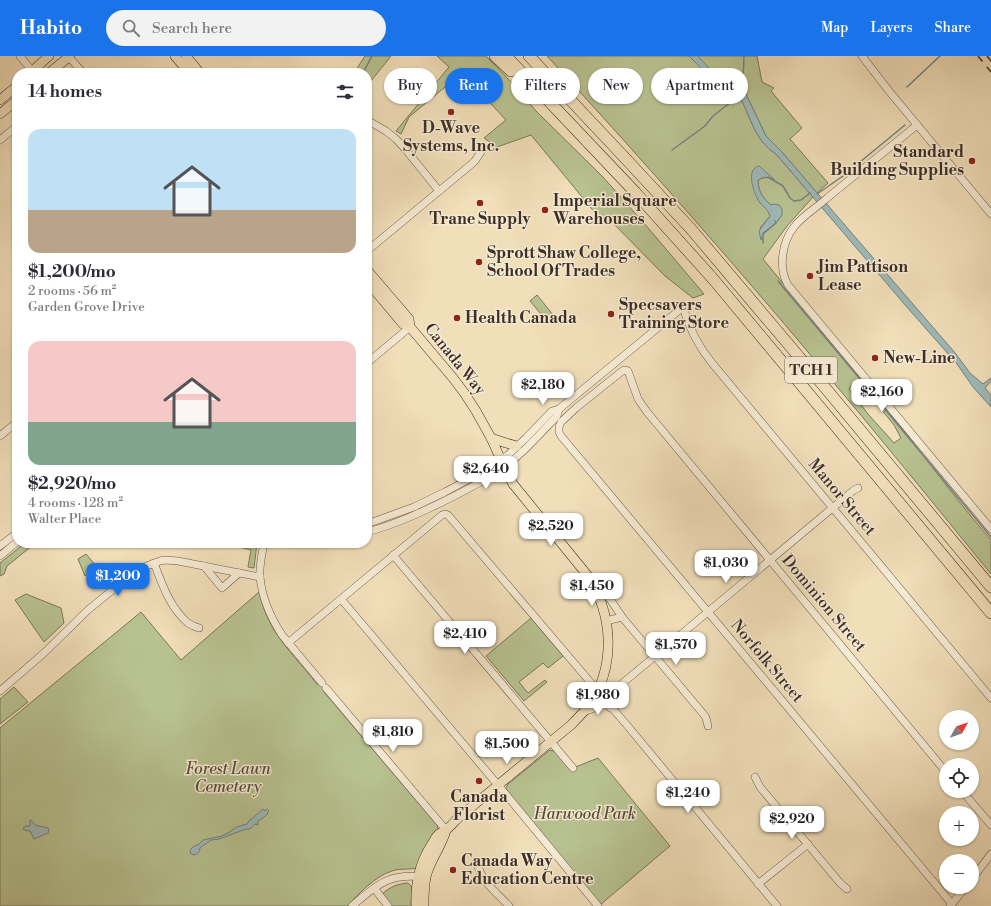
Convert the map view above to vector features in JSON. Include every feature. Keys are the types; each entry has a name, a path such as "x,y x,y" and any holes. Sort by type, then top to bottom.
{"highway":[{"path":"495,56 575,129"},
{"name":"TCH 1","path":"506,56 635,192 714,280 991,614"},
{"name":"TCH 1","path":"530,56 691,229 991,587"}],"main road":[{"path":"36,68 49,56"},
{"path":"55,68 69,56"},
{"path":"174,56 185,68"},
{"path":"186,56 196,68"},
{"path":"0,100 12,90"},
{"path":"0,114 12,104"},
{"name":"Canada Way","path":"372,276 409,319 410,327"},
{"name":"Canada Way","path":"372,287 403,324 410,327 465,394 476,410 491,438 513,484 594,586 606,621 608,641 607,659 597,690 590,703 572,725 458,818 446,830 438,834 426,854 422,877 415,898 416,906"},
{"path":"491,438 517,446"},
{"name":"Canada Way","path":"422,877 424,906"}],"street":[{"path":"20,56 28,68"},
{"path":"69,56 78,68"},
{"path":"862,56 991,214"},
{"path":"372,123 396,139 440,191"},
{"path":"917,125 794,227 784,249 784,279 991,529"},
{"path":"0,140 12,130"},
{"path":"372,247 474,162 481,152"},
{"name":"Manor Street","path":"560,409 683,307 691,330 707,357 991,698"},
{"path":"372,359 410,327"},
{"name":"Dominion Street","path":"561,436 559,426 569,415 621,372 624,370 628,372 637,397 643,407 939,764"},
{"path":"372,522 426,501 503,463 527,447 558,416 560,409 552,411 517,446 503,463 497,472 457,495 403,520 372,530"},
{"path":"0,436 12,426"},
{"name":"Norfolk Street","path":"561,436 951,905"},
{"path":"583,712 592,709 605,699 858,488"},
{"path":"288,642 442,515 447,514 597,690 604,694 605,699 612,705 613,709 777,906"},
{"path":"0,546 12,537"},
{"path":"0,556 12,546"},
{"path":"263,548 260,577 266,602 277,627 446,830"},
{"path":"393,555 573,768"},
{"path":"0,691 44,653 88,610 132,574 147,566 165,560 172,560 260,577"},
{"path":"154,563 165,591 174,607 189,623 199,628"},
{"path":"204,566 222,588 239,573"},
{"path":"594,586 608,596 622,617 705,716 708,726"},
{"path":"341,599 598,906"},
{"path":"606,621 622,617"},
{"path":"755,777 760,788 840,883 847,889"},
{"path":"968,798 991,825"},
{"path":"758,884 808,844"},
{"path":"979,870 991,854"},
{"path":"476,862 483,877 508,906"},
{"path":"352,906 374,888 389,879 406,876 422,877"},
{"path":"374,888 388,906"},
{"path":"951,905 960,894"}],"green space":[{"path":"365,56 391,56 372,80 372,68 357,68"},
{"path":"437,56 486,56 498,68 448,68 449,67"},
{"path":"547,56 757,56 762,82 774,88 771,91 802,128 790,139 828,183 817,193 766,136 748,98 748,68 651,68 651,104 743,104 759,137 764,144 776,154 813,197 787,226 763,259 876,397 873,400 857,382 853,383 849,389 868,414 894,443 901,438 894,425 876,403 880,401 991,540 991,574 786,326 685,209 591,104 643,104 643,68 588,68 588,101 580,92 580,68 558,68","holes":["753,170 773,179 762,178 758,180 759,188 766,200 771,205 774,204 782,215 776,223 763,233 760,228 770,216 769,211 760,203"]},
{"path":"445,72 445,87 437,94 437,81"},
{"path":"503,74 511,82 511,104 530,104 603,177 704,294 693,298 665,276 608,218 601,220 531,135 497,147 484,138 506,120 491,104 503,104"},
{"path":"418,104 425,104 409,117 401,134 396,131"},
{"path":"537,295 554,316 547,321 530,301"},
{"path":"19,548 29,548 7,566 4,574 0,576 0,563"},
{"path":"243,548 256,548 254,568 248,567 251,550"},
{"path":"86,554 96,566 85,576 78,559"},
{"name":"Forest Lawn Cemetery","path":"259,592 269,621 284,644 317,684 322,685 324,692 437,825 438,830 417,868 386,873 368,886 347,906 0,906 0,728 141,612 181,660"},
{"path":"26,594 61,608 64,623 44,642 15,600"},
{"path":"531,618 563,656 548,668 543,663 519,682 528,693 545,680 547,682 524,701 486,656"},
{"path":"14,687 28,702 0,724 0,699"},
{"name":"Harwood Park","path":"550,750 559,755 573,768 598,758 670,846 600,905 506,788 508,784"},
{"path":"408,883 412,887 411,906 391,906 382,894 394,886"}],"water":[{"path":"689,56 698,56 710,68 701,68"},
{"path":"748,98 766,136 781,151 956,354 970,373 983,384 991,378 991,381 985,388 991,395 991,407 973,387 957,364 776,154 764,144 755,130 743,104 748,104"},
{"path":"759,166 775,180 766,177 758,180 759,188 762,194 771,205 779,205 782,209 782,215 776,223 763,233 761,240 759,231 770,216 758,200 752,185 753,171"},
{"path":"263,809 265,811 267,809 269,811 267,813 268,814 257,822 258,825 255,824 250,829 246,829 219,839 211,840 200,848 198,853 194,855 191,854 190,850 203,840 222,836 236,827 247,824"},
{"path":"30,820 35,825 48,828 48,833 34,839 30,831 24,830 23,828 30,826"}],"waterway":[{"path":"366,68 372,56"},
{"path":"744,56 744,68"},
{"path":"907,87 940,56"},
{"path":"672,150 705,126 713,116 728,104"},
{"path":"817,194 843,176 905,125"},
{"path":"768,177 783,186 790,198 794,201 801,200 810,193"},
{"path":"763,243 763,234 776,223 775,221"},
{"path":"778,281 875,397"},
{"path":"878,401 991,537"}],"railway":[{"path":"978,56 991,72"},
{"path":"987,56 991,61"}],"place":[{"name":"D-Wave Systems, Inc.","path":"451,112"},
{"name":"Standard Building Supplies","path":"972,161"},
{"name":"Trane Supply","path":"480,203"},
{"name":"Imperial Square Warehouses","path":"545,210"},
{"name":"Sprott Shaw College, School Of Trades","path":"479,262"},
{"name":"Jim Pattison Lease","path":"810,276"},
{"name":"Specsavers Training Store","path":"611,314"},
{"name":"Health Canada","path":"457,318"},
{"name":"New-Line","path":"875,358"},
{"name":"Canada Florist","path":"479,781"},
{"name":"Canada Way Education Centre","path":"453,870"}]}
